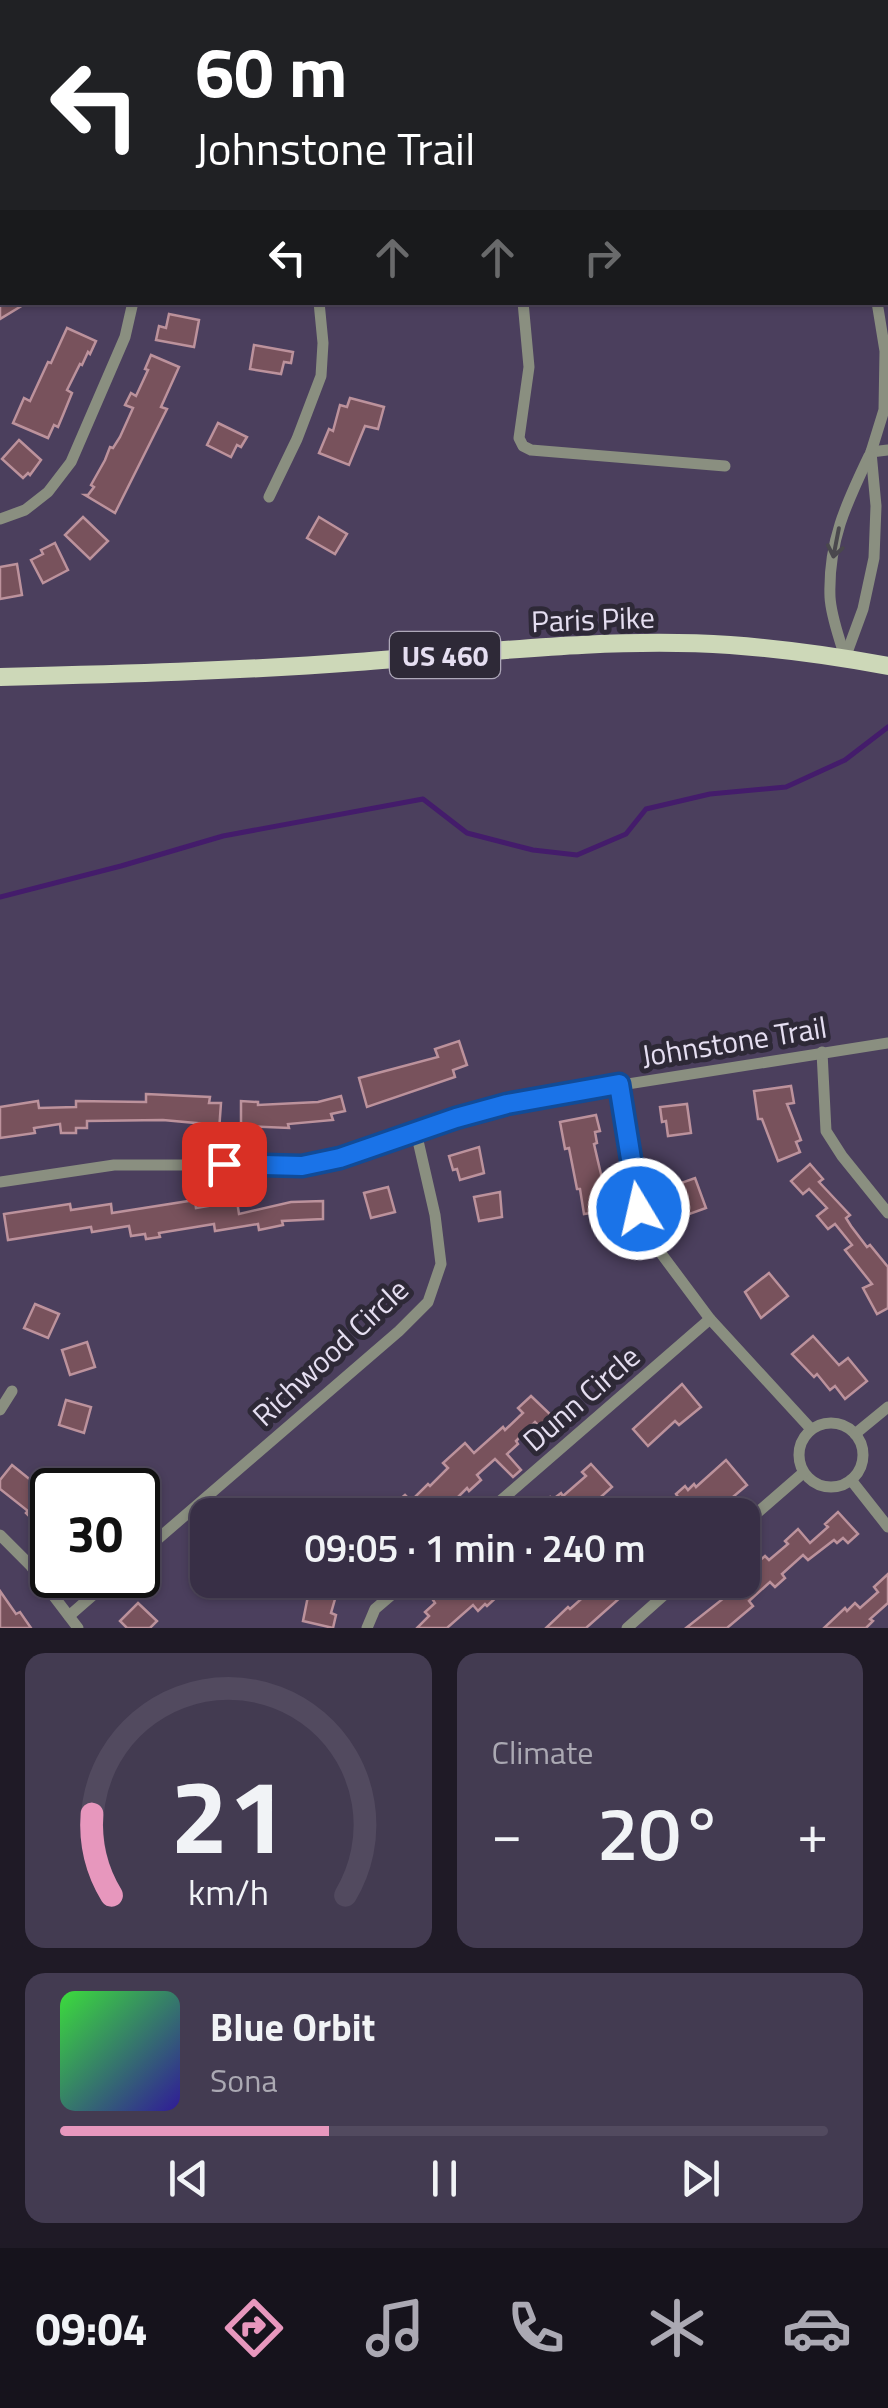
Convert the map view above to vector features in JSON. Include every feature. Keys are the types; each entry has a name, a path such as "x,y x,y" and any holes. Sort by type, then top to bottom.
{"main road":[{"name":"Paris Pike","path":"0,677 182,672 657,643 823,654 888,666"}],"street":[{"path":"0,519 25,510 48,492 71,462 125,337 132,305"},
{"path":"269,497 298,438 321,376 319,305"},
{"path":"523,305 528,367 518,438 524,446 531,450 725,466"},
{"path":"845,658 830,600 834,540 884,410 884,352 877,305"},
{"path":"871,452 888,450"},
{"path":"845,658 863,609 874,558 876,506 871,452"},
{"name":"Johnstone Trail","path":"0,1182 114,1164 302,1166 340,1158 507,1104 888,1042"},
{"path":"822,1052 826,1131 888,1213"},
{"path":"619,1084 639,1209 660,1252 710,1319 811,1429"},
{"name":"Richwood Circle","path":"160,1537 428,1302 441,1264 435,1215 416,1132"},
{"name":"Dunn Circle","path":"504,1498 710,1319"},
{"path":"0,1410 12,1390"},
{"path":"855,1434 888,1407"},
{"path":"826,1423 842,1425 855,1434 863,1453 852,1480 835,1488 817,1485 803,1473 799,1450 811,1429 826,1423"},
{"path":"760,1510 803,1473"},
{"path":"852,1480 888,1527"},
{"path":"0,1535 30,1565 78,1628"},
{"path":"69,1616 90,1598"},
{"path":"368,1628 375,1609 388,1598"},
{"path":"627,1628 661,1598"}],"building":[{"path":"0,305 23,305 0,319"},
{"path":"169,314 199,320 194,347 156,340 159,326 166,328"},
{"path":"67,328 96,341 67,390 72,393 58,427 54,425 48,438 13,423 24,398 30,401"},
{"path":"254,345 293,352 291,363 284,362 281,374 250,369"},
{"path":"151,355 179,367 161,407 167,409 115,513 85,495 94,487 91,485 110,447 120,437 133,408 125,405 131,393 136,396"},
{"path":"350,398 384,407 378,429 365,426 349,465 319,453 329,429 333,431 340,405 347,407"},
{"path":"218,423 247,437 231,457 207,445"},
{"path":"19,440 41,460 23,478 2,459"},
{"path":"83,517 108,541 90,559 65,535"},
{"path":"319,517 347,534 335,554 307,538"},
{"path":"55,543 68,570 43,583 31,560"},
{"path":"17,564 22,595 0,599 0,567"},
{"path":"459,1041 467,1065 453,1070 455,1077 367,1107 359,1078 438,1057 435,1049"},
{"path":"791,1086 794,1103 787,1104 801,1140 796,1142 800,1152 778,1161 762,1119 758,1119 754,1091"},
{"path":"146,1094 210,1097 209,1103 221,1103 219,1131 206,1131 206,1124 163,1120 87,1121 87,1128 76,1128 76,1133 61,1133 60,1124 34,1128 35,1133 0,1138 0,1107 38,1101 39,1108 76,1107 76,1101 146,1102"},
{"path":"341,1096 345,1111 331,1114 333,1120 288,1124 289,1128 241,1126 241,1101 258,1105 318,1102"},
{"path":"687,1104 691,1133 668,1136 660,1107"},
{"path":"596,1115 600,1131 595,1132 594,1144 610,1213 605,1214 607,1224 593,1226 591,1213 584,1214 560,1122"},
{"path":"479,1147 484,1173 460,1180 449,1156"},
{"path":"810,1164 823,1179 819,1182 850,1215 846,1218 851,1226 888,1267 888,1308 877,1314 863,1288 872,1284 845,1250 852,1245 835,1224 828,1229 817,1216 827,1208 809,1189 803,1194 791,1181"},
{"path":"695,1178 706,1208 684,1216 678,1200 672,1202 667,1188"},
{"path":"388,1187 395,1212 371,1218 364,1193"},
{"path":"500,1192 502,1217 479,1221 474,1197"},
{"path":"195,1200 196,1208 237,1201 239,1214 291,1202 323,1201 323,1219 282,1221 283,1225 259,1230 258,1224 215,1231 214,1224 159,1233 160,1237 146,1239 145,1234 131,1236 129,1226 92,1232 91,1227 8,1240 4,1214 70,1204 71,1210 111,1204 112,1213"},
{"path":"769,1273 788,1296 761,1318 745,1292"},
{"path":"35,1304 59,1314 48,1338 24,1328"},
{"path":"813,1336 839,1365 848,1358 867,1381 845,1399 835,1386 830,1390 792,1354"},
{"path":"87,1342 95,1367 70,1375 62,1350"},
{"path":"682,1384 701,1407 679,1425 675,1421 648,1446 633,1429"},
{"path":"531,1396 553,1417 542,1429 535,1422 507,1454 521,1470 513,1477 495,1459 477,1475 481,1480 457,1498 414,1498 448,1468 443,1463 465,1443 474,1453 523,1413 518,1408"},
{"path":"66,1400 91,1407 84,1433 59,1425"},
{"path":"726,1460 747,1485 736,1498 677,1498 685,1486 688,1490 694,1484 696,1487"},
{"path":"591,1464 612,1487 600,1498 555,1498 561,1493 563,1496 586,1476 582,1472"},
{"path":"12,1465 30,1480 30,1517 28,1511 0,1489 0,1480"},
{"path":"838,1512 858,1534 848,1543 843,1538 837,1543 834,1540 808,1560 803,1555 782,1574 785,1578 775,1587 770,1582 760,1591 760,1560 765,1556 769,1560 798,1529 810,1543 828,1527 825,1524"},
{"path":"888,1574 888,1603 866,1628 824,1628 845,1608 847,1611 855,1603 860,1608 878,1592 874,1587"},
{"path":"0,1591 16,1614 20,1612 31,1628 0,1628"},
{"path":"308,1598 335,1599 331,1613 336,1615 333,1628 303,1621"},
{"path":"496,1598 478,1611 473,1605 447,1628 417,1628 429,1616 425,1612 435,1603 433,1600"},
{"path":"582,1598 620,1598 586,1628 546,1628"},
{"path":"724,1598 752,1598 749,1601 753,1606 727,1628 686,1628"},
{"path":"138,1603 157,1621 150,1628 127,1628 120,1621"}],"waterway":[{"path":"0,897 223,836 423,799 467,833 533,850 577,855 626,834 646,809 710,794 786,787 845,760 888,727"}],"route":[{"path":"224,1164 302,1166 340,1158 507,1104 619,1084 639,1209"}]}
